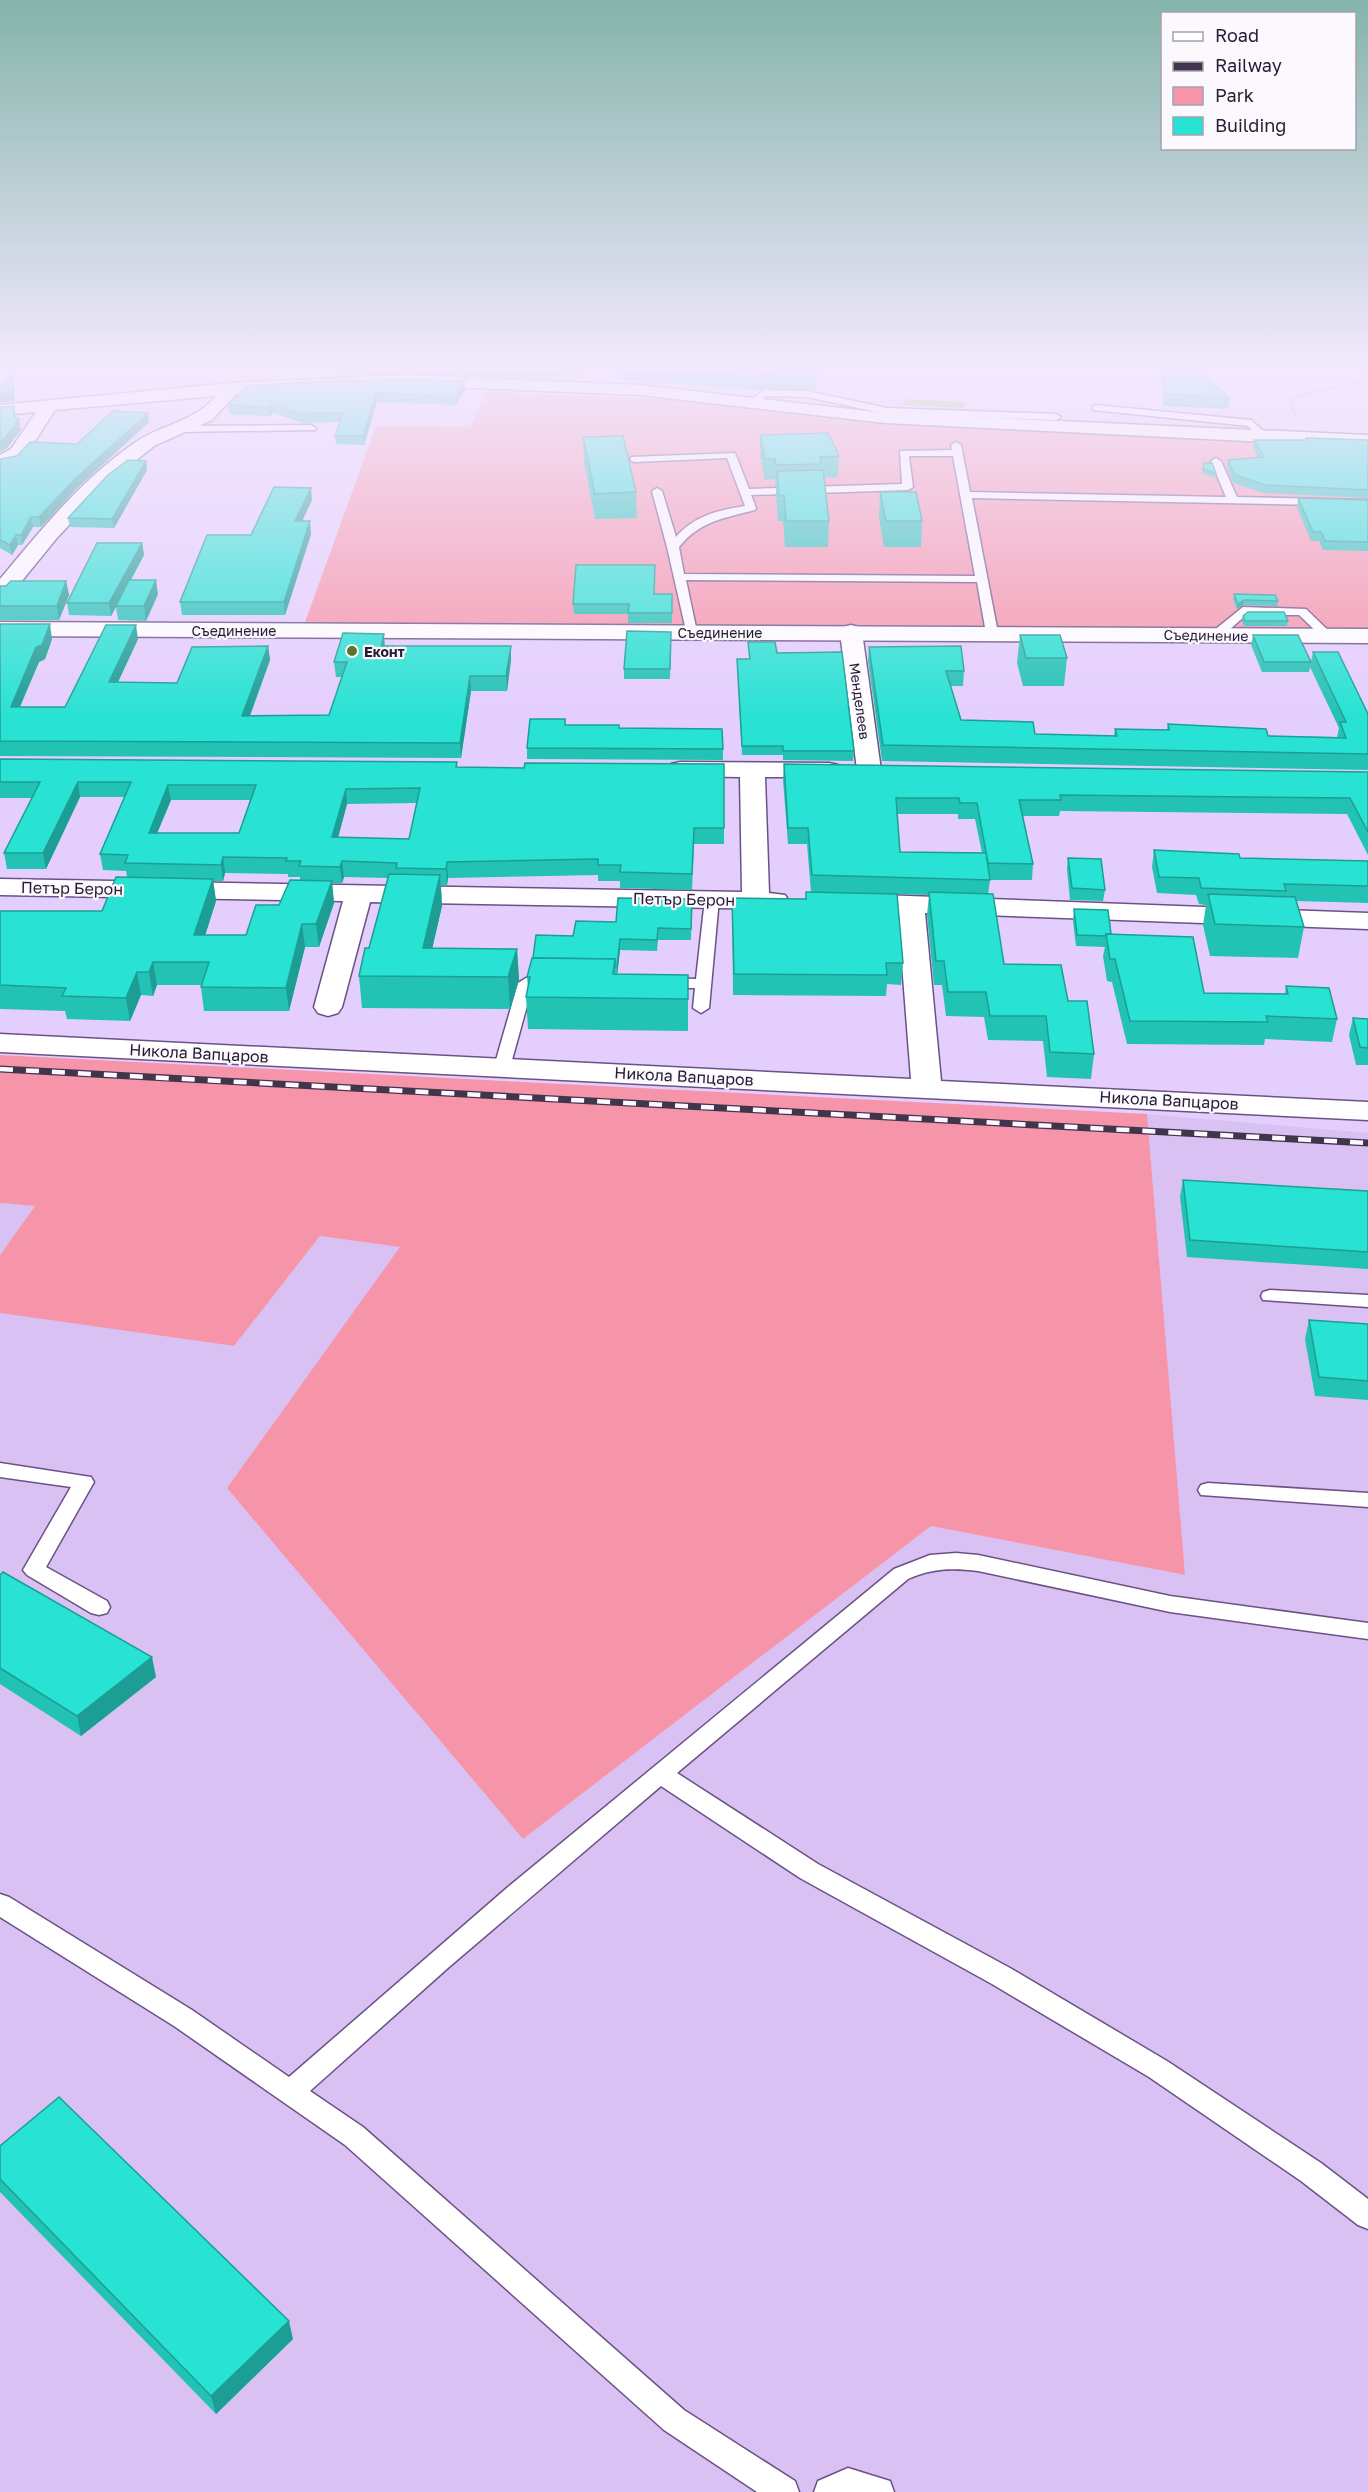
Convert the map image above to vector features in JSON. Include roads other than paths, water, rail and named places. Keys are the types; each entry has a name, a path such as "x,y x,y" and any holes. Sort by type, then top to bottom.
{"street":[{"path":"0,593 49,532 97,485"},
{"name":"Съединение","path":"0,629 1368,636"},
{"name":"Менделеев","path":"752,769 881,770 851,632"},
{"path":"656,768 752,769 756,900"},
{"name":"Петър Берон","path":"0,886 756,900 1368,921"},
{"path":"328,1007 359,893"},
{"path":"910,904 927,1088"},
{"name":"Никола Вапцаров","path":"0,1043 1368,1111"}],"lane":[{"path":"673,547 683,533 698,522 716,514 751,508 742,485"},
{"path":"745,492 908,485"},
{"path":"964,485 992,633"},
{"path":"1227,485 1233,500"},
{"path":"657,491 673,547 691,632"},
{"path":"966,495 1368,503"},
{"path":"680,577 982,579"},
{"path":"701,1008 712,899"},
{"path":"502,1067 526,983 573,983"},
{"path":"644,983 704,984"},
{"path":"1270,1296 1368,1301"},
{"path":"0,1470 84,1482 34,1570 99,1607"},
{"path":"1208,1490 1368,1500"},
{"path":"291,2092 383,2007 660,1774 901,1575 923,1563 947,1560 978,1563 1170,1604 1368,1631"},
{"path":"660,1774 809,1871 1001,1976 1158,2068 1311,2172 1368,2216"},
{"path":"0,1904 183,2018 354,2136 674,2421 784,2492"},
{"path":"829,2492 848,2483 879,2492"}],"railway":[{"path":"0,1069 1368,1143"}],"place":[{"name":"Еконт","path":"352,651"}]}
